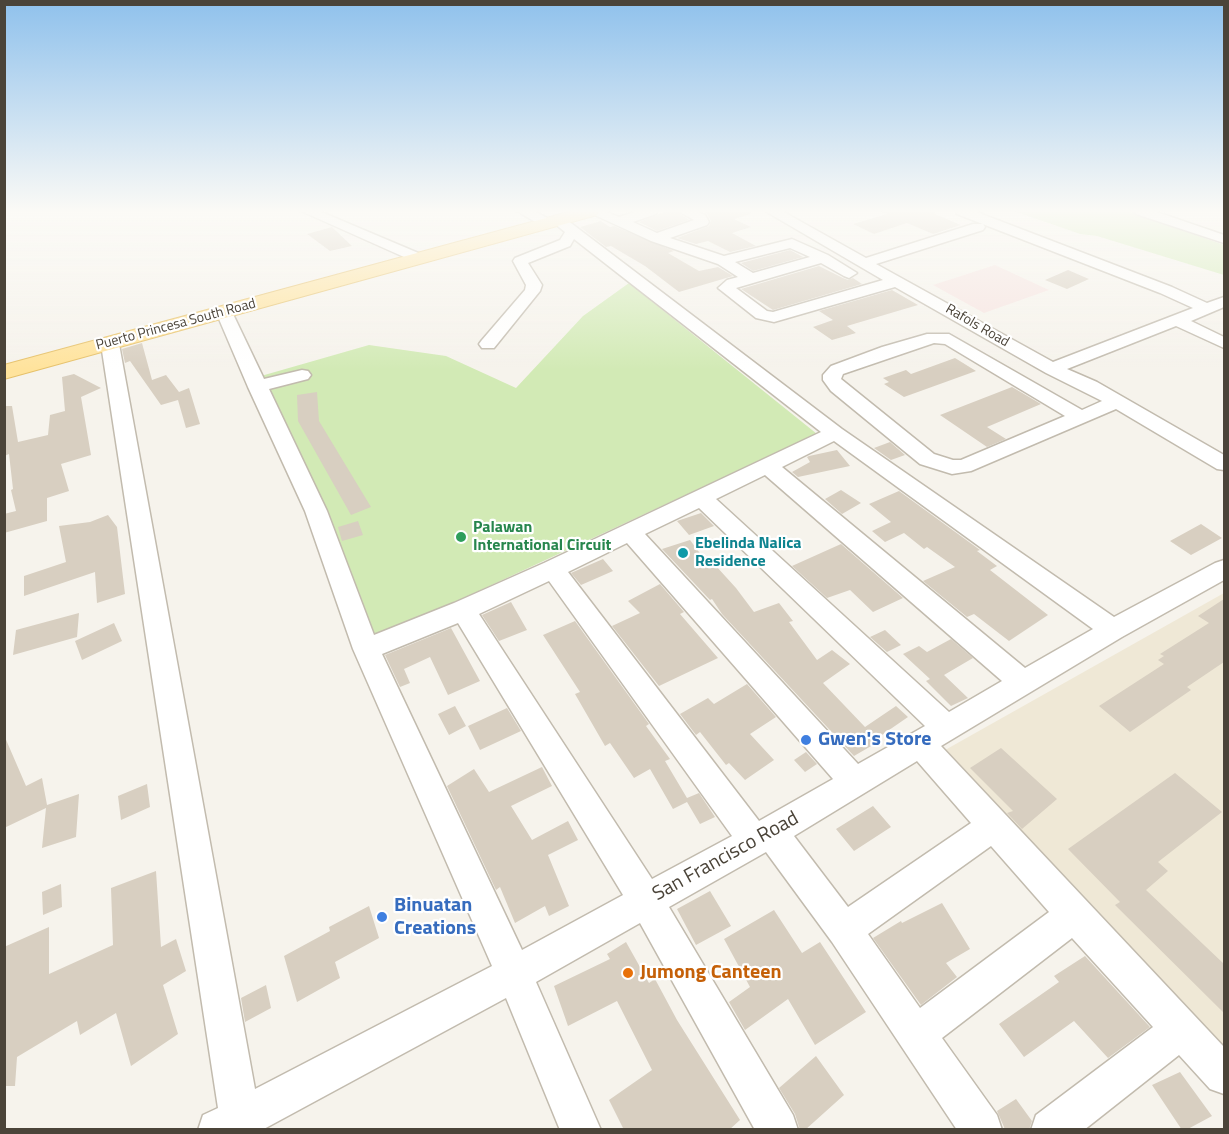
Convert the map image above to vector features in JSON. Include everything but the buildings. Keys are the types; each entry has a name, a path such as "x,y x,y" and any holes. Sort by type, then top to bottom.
{"main road":[{"name":"Puerto Princesa South Road","path":"4,372 397,264"}],"street":[{"path":"488,344 532,291 534,285 522,264"},
{"path":"611,264 835,432 1113,630"},
{"path":"728,264 751,278"},
{"path":"802,264 732,283 726,288 762,315 774,317 897,281"},
{"path":"833,264 875,288"},
{"name":"Rafols Road","path":"873,264 897,281 1071,375"},
{"name":"Rafols Road","path":"874,264 1224,464"},
{"path":"1104,264 1207,309"},
{"path":"1071,375 1176,320 1224,302"},
{"path":"224,312 316,511 366,649 514,974 581,1130"},
{"path":"1071,375 1224,316"},
{"path":"1176,320 1224,343"},
{"path":"1080,417 949,339 933,338 888,351 837,370 832,375 832,380 838,387 927,459 952,467 964,466 1117,402"},
{"path":"110,344 233,1126"},
{"path":"257,387 302,375"},
{"path":"366,649 463,610 631,533 835,432"},
{"path":"768,466 1023,683"},
{"path":"702,497 934,737 993,826 1224,1075"},
{"path":"631,533 856,783"},
{"path":"553,569 763,837 843,930 982,1130"},
{"name":"San Francisco Road","path":"233,1126 763,837 1113,630 1224,569"},
{"path":"463,610 647,902 778,1130"},
{"path":"843,930 993,826"},
{"path":"916,1034 1074,915"},
{"path":"1051,1130 1182,1029"}],"shaded area":[{"path":"995,265 1049,290 984,313 933,285"},
{"path":"1224,593 1224,1049 938,754"}],"green space":[{"path":"1188,264 1224,264 1224,275"},
{"name":"Palawan International Circuit","path":"629,283 817,434 371,641 261,376 369,345 446,356 516,388 583,316"}],"place":[{"name":"Palawan International Circuit","path":"461,537"},
{"name":"Ebelinda Nalica Residence","path":"683,553"},
{"name":"Gwen's Store","path":"806,740"},
{"name":"Binuatan Creations","path":"382,917"},
{"name":"Jumong Canteen","path":"628,973"}]}
